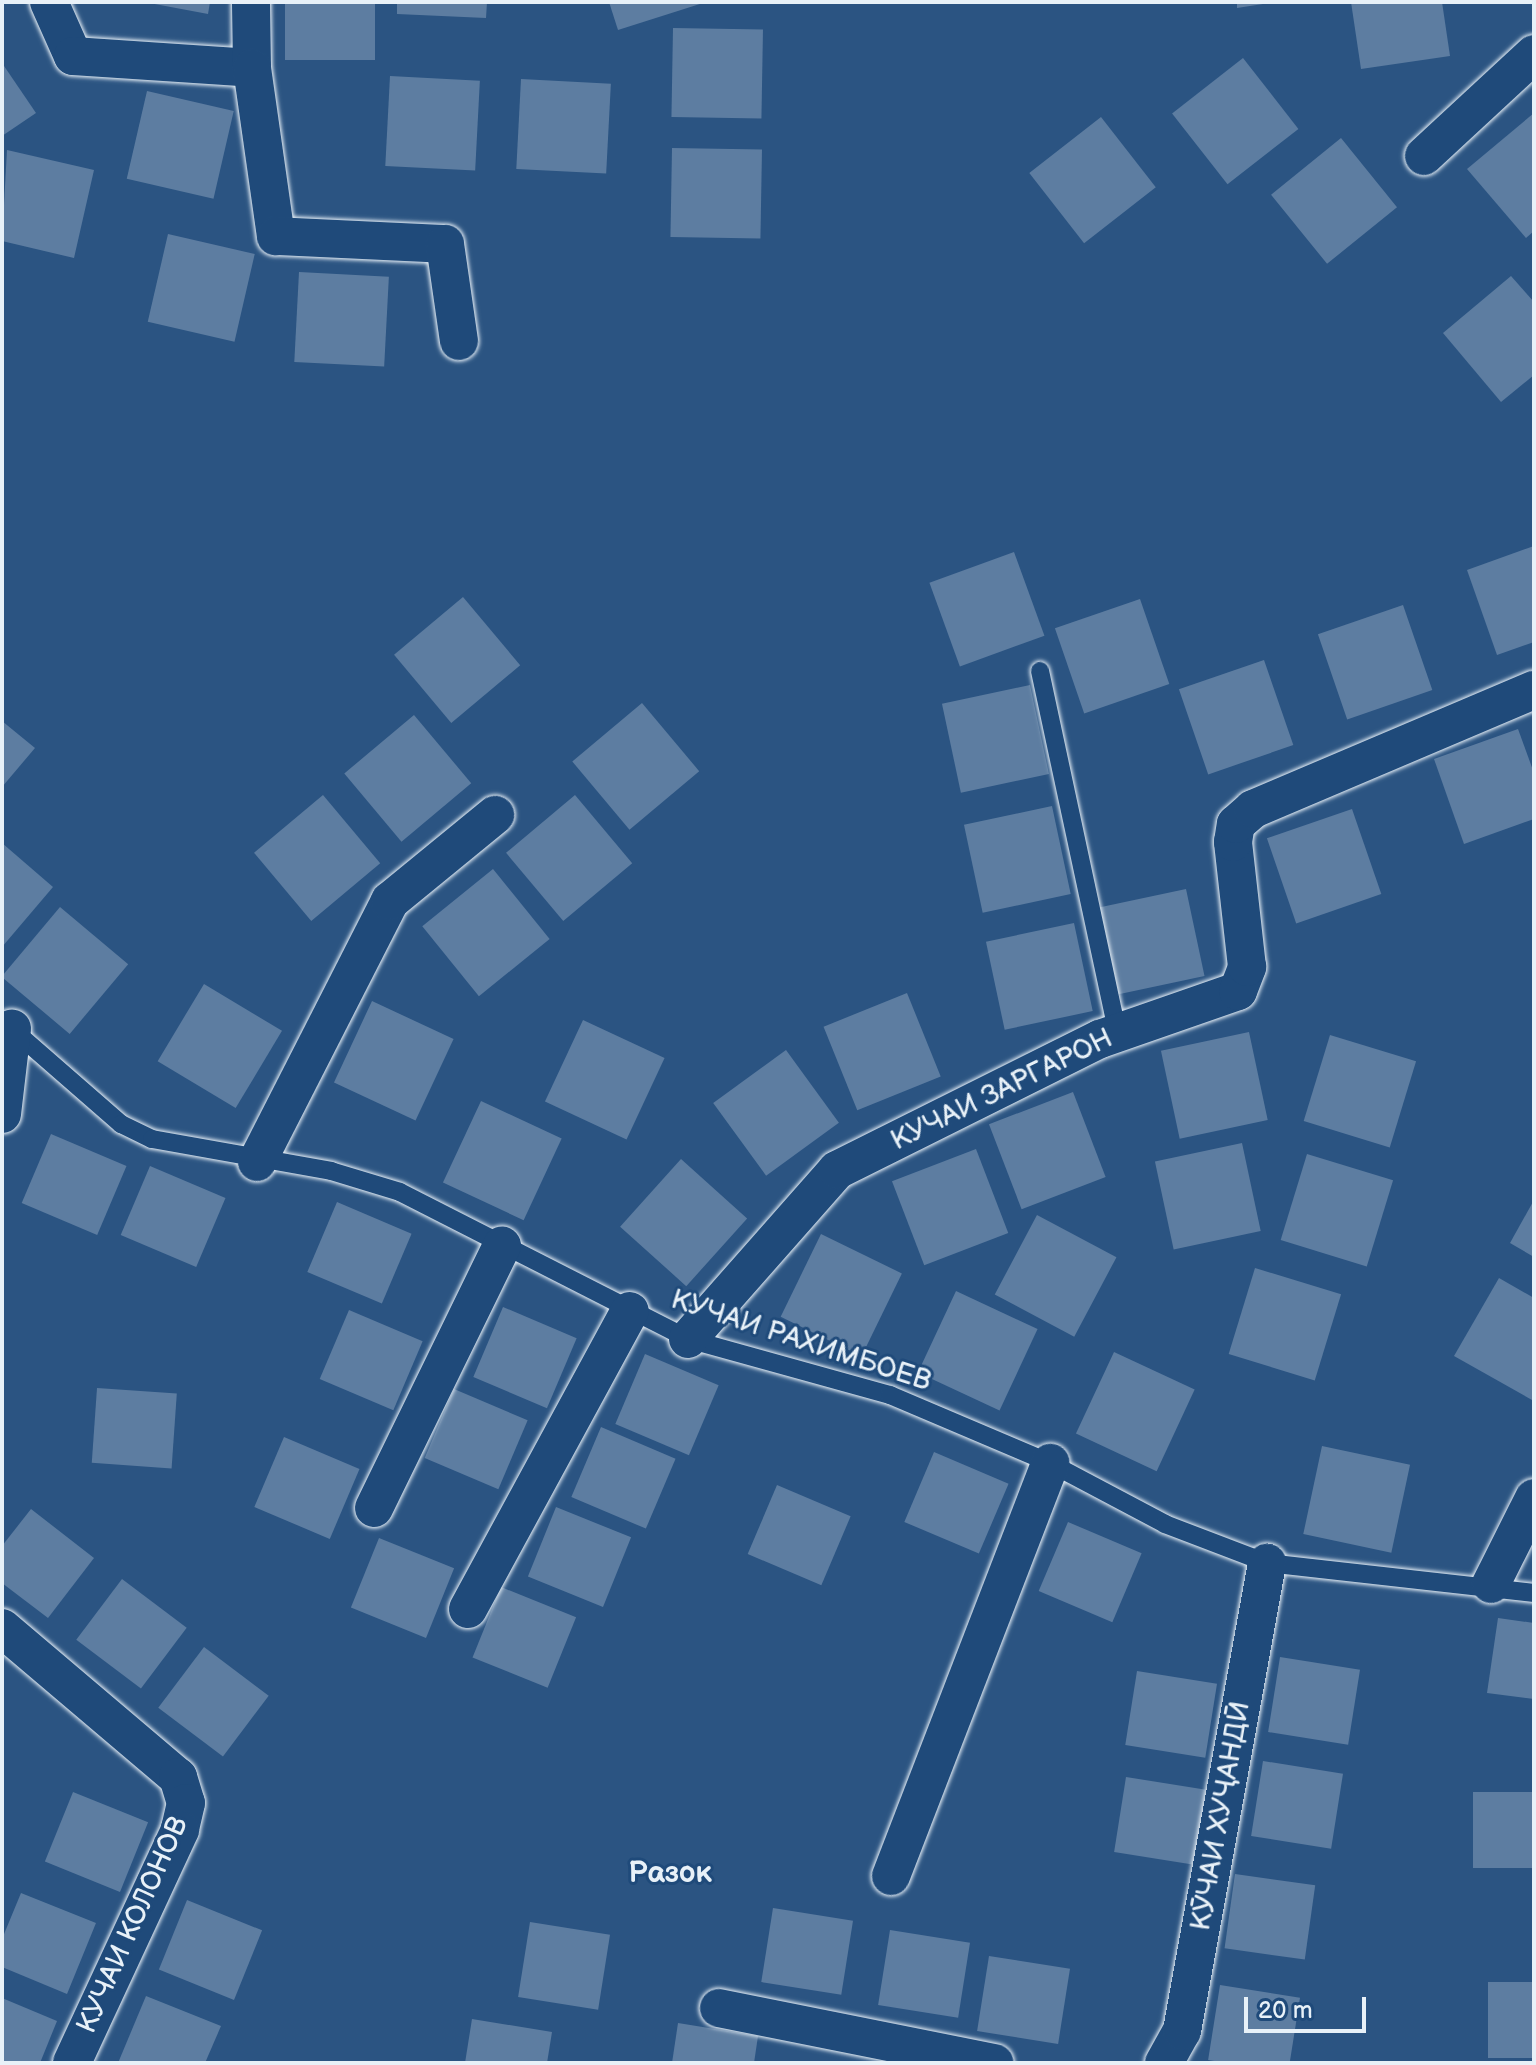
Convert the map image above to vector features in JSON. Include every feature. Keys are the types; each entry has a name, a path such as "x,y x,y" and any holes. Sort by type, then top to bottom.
{"street":[{"path":"49,2 73,56 252,68"},
{"path":"251,2 252,68 276,236 445,244 459,341"},
{"path":"1424,156 1534,54"},
{"name":"КУЧАИ ЗАРГАРОН","path":"688,1339 837,1170 1118,1034 1238,991 1247,967 1233,842 1236,824 1253,809 1534,690"},
{"path":"257,1162 390,901 495,815"},
{"path":"2,1114 7,1023"},
{"path":"374,1508 502,1245"},
{"path":"468,1609 630,1311"},
{"path":"891,1876 1050,1463"},
{"path":"1491,1584 1534,1498"},
{"name":"КӮЧАИ ХУҶАНДӢ","path":"1164,2063 1182,2031 1267,1563"},
{"name":"КУЧАИ КОЛОНОВ","path":"2,1628 178,1777 186,1803 180,1830 72,2063"},
{"path":"719,2008 995,2063"}],"lane":[{"path":"1040,671 1118,1034"},
{"name":"КУЧАИ РАХИМБОЕВ","path":"7,1023 121,1124 183,1150 331,1171 400,1192 688,1339 890,1395 1050,1463 1165,1524 1267,1563 1366,1580 1491,1584 1534,1593"}],"building":[{"path":"144,2 210,2 208,14"},
{"path":"285,2 375,2 375,60 285,60"},
{"path":"397,2 487,2 486,18 397,14"},
{"path":"609,2 703,2 703,3 618,30"},
{"path":"1237,2 1262,2 1263,4 1237,8"},
{"path":"1351,2 1442,2 1450,56 1361,69"},
{"path":"673,28 763,30 761,119 671,117"},
{"path":"1243,58 1298,129 1227,184 1172,113"},
{"path":"2,63 36,113 2,136"},
{"path":"390,76 480,81 475,171 385,166"},
{"path":"521,79 611,84 606,174 516,169"},
{"path":"147,91 234,111 213,199 127,179"},
{"path":"1534,113 1534,231 1526,238 1467,169"},
{"path":"1101,117 1156,187 1084,243 1029,173"},
{"path":"1341,138 1397,207 1327,264 1271,195"},
{"path":"672,148 762,150 760,239 670,237"},
{"path":"7,150 94,170 74,258 2,241"},
{"path":"168,234 255,254 234,342 148,322"},
{"path":"299,272 389,277 384,367 294,362"},
{"path":"1511,276 1534,302 1534,375 1501,402 1443,333"},
{"path":"1534,546 1534,642 1497,655 1467,570"},
{"path":"1014,552 1044,636 960,666 929,583"},
{"path":"463,597 520,665 451,723 394,655"},
{"path":"1140,599 1169,684 1084,713 1055,628"},
{"path":"1403,605 1432,690 1347,719 1318,634"},
{"path":"1264,660 1293,745 1208,774 1179,689"},
{"path":"1030,685 1049,774 961,793 942,704"},
{"path":"642,703 699,771 629,830 572,761"},
{"path":"414,715 471,783 401,842 344,773"},
{"path":"2,721 35,748 2,787"},
{"path":"1518,729 1534,773 1534,819 1464,844 1434,759"},
{"path":"323,795 380,863 311,921 254,853"},
{"path":"575,795 632,863 563,921 506,853"},
{"path":"1052,806 1071,894 983,913 964,825"},
{"path":"1352,809 1381,894 1296,923 1267,838"},
{"path":"2,843 53,887 2,947"},
{"path":"493,869 550,939 479,996 422,926"},
{"path":"1186,889 1205,976 1117,995 1099,908"},
{"path":"60,907 128,964 70,1034 2,977"},
{"path":"1074,923 1093,1011 1005,1030 986,942"},
{"path":"204,984 282,1031 236,1108 158,1061"},
{"path":"907,993 941,1076 857,1110 824,1027"},
{"path":"372,1001 454,1039 416,1121 334,1083"},
{"path":"583,1020 665,1058 627,1140 545,1102"},
{"path":"1249,1032 1268,1120 1180,1139 1161,1051"},
{"path":"1330,1035 1416,1061 1390,1147 1304,1121"},
{"path":"786,1050 839,1123 766,1176 713,1103"},
{"path":"1073,1092 1106,1177 1022,1209 989,1124"},
{"path":"481,1101 562,1139 524,1220 443,1183"},
{"path":"51,1134 126,1166 97,1235 22,1203"},
{"path":"1242,1143 1261,1231 1174,1250 1155,1162"},
{"path":"976,1149 1008,1233 924,1265 892,1181"},
{"path":"1307,1154 1393,1180 1367,1266 1281,1240"},
{"path":"681,1159 747,1219 686,1286 620,1227"},
{"path":"150,1166 225,1198 196,1267 121,1235"},
{"path":"1534,1200 1534,1257 1510,1243"},
{"path":"337,1202 412,1234 382,1304 307,1272"},
{"path":"1037,1215 1116,1257 1074,1337 995,1294"},
{"path":"821,1234 902,1273 862,1356 781,1317"},
{"path":"1255,1268 1341,1294 1315,1380 1229,1354"},
{"path":"1499,1278 1534,1298 1532,1400 1454,1356"},
{"path":"956,1291 1038,1329 1000,1411 918,1373"},
{"path":"503,1307 577,1338 547,1408 473,1377"},
{"path":"349,1310 423,1341 393,1410 320,1379"},
{"path":"1114,1352 1195,1390 1157,1471 1076,1434"},
{"path":"645,1354 719,1385 689,1455 615,1424"},
{"path":"97,1388 177,1394 172,1468 92,1463"},
{"path":"454,1389 528,1420 498,1489 425,1458"},
{"path":"601,1427 676,1459 646,1529 571,1497"},
{"path":"284,1437 359,1469 330,1539 254,1507"},
{"path":"1322,1446 1410,1465 1391,1553 1303,1534"},
{"path":"934,1452 1009,1484 979,1554 904,1522"},
{"path":"777,1485 851,1516 821,1585 748,1554"},
{"path":"556,1507 631,1537 603,1607 528,1577"},
{"path":"31,1509 94,1558 48,1618 2,1583 2,1546"},
{"path":"1068,1522 1142,1553 1112,1622 1039,1591"},
{"path":"379,1538 454,1568 426,1638 351,1608"},
{"path":"122,1579 187,1628 141,1688 76,1640"},
{"path":"501,1587 576,1617 548,1688 473,1657"},
{"path":"1498,1618 1534,1623 1534,1699 1487,1693"},
{"path":"204,1647 269,1696 223,1756 158,1708"},
{"path":"1280,1657 1360,1670 1348,1745 1268,1732"},
{"path":"1137,1671 1217,1684 1205,1758 1125,1745"},
{"path":"1263,1761 1343,1774 1331,1849 1251,1836"},
{"path":"1126,1777 1206,1790 1194,1865 1114,1852"},
{"path":"73,1792 148,1822 120,1892 45,1862"},
{"path":"1473,1792 1534,1792 1534,1868 1473,1868"},
{"path":"1235,1874 1315,1885 1305,1960 1225,1948"},
{"path":"21,1893 96,1923 67,1994 2,1967 2,1939"},
{"path":"187,1900 262,1930 234,2000 159,1970"},
{"path":"773,1908 853,1921 841,1995 761,1982"},
{"path":"530,1922 610,1935 598,2010 518,1997"},
{"path":"890,1930 970,1943 958,2018 878,2005"},
{"path":"989,1956 1070,1969 1058,2044 977,2031"},
{"path":"1488,1982 1534,1982 1534,2058 1488,2058"},
{"path":"1220,1985 1300,1998 1290,2063 1208,2060"},
{"path":"146,1996 221,2026 205,2063 118,2063"},
{"path":"2,1998 57,2021 40,2063 2,2063"},
{"path":"472,2019 552,2032 547,2063 465,2063"},
{"path":"678,2023 758,2036 754,2063 672,2063"}],"district":[{"name":"Разок","path":"670,1873"}]}
